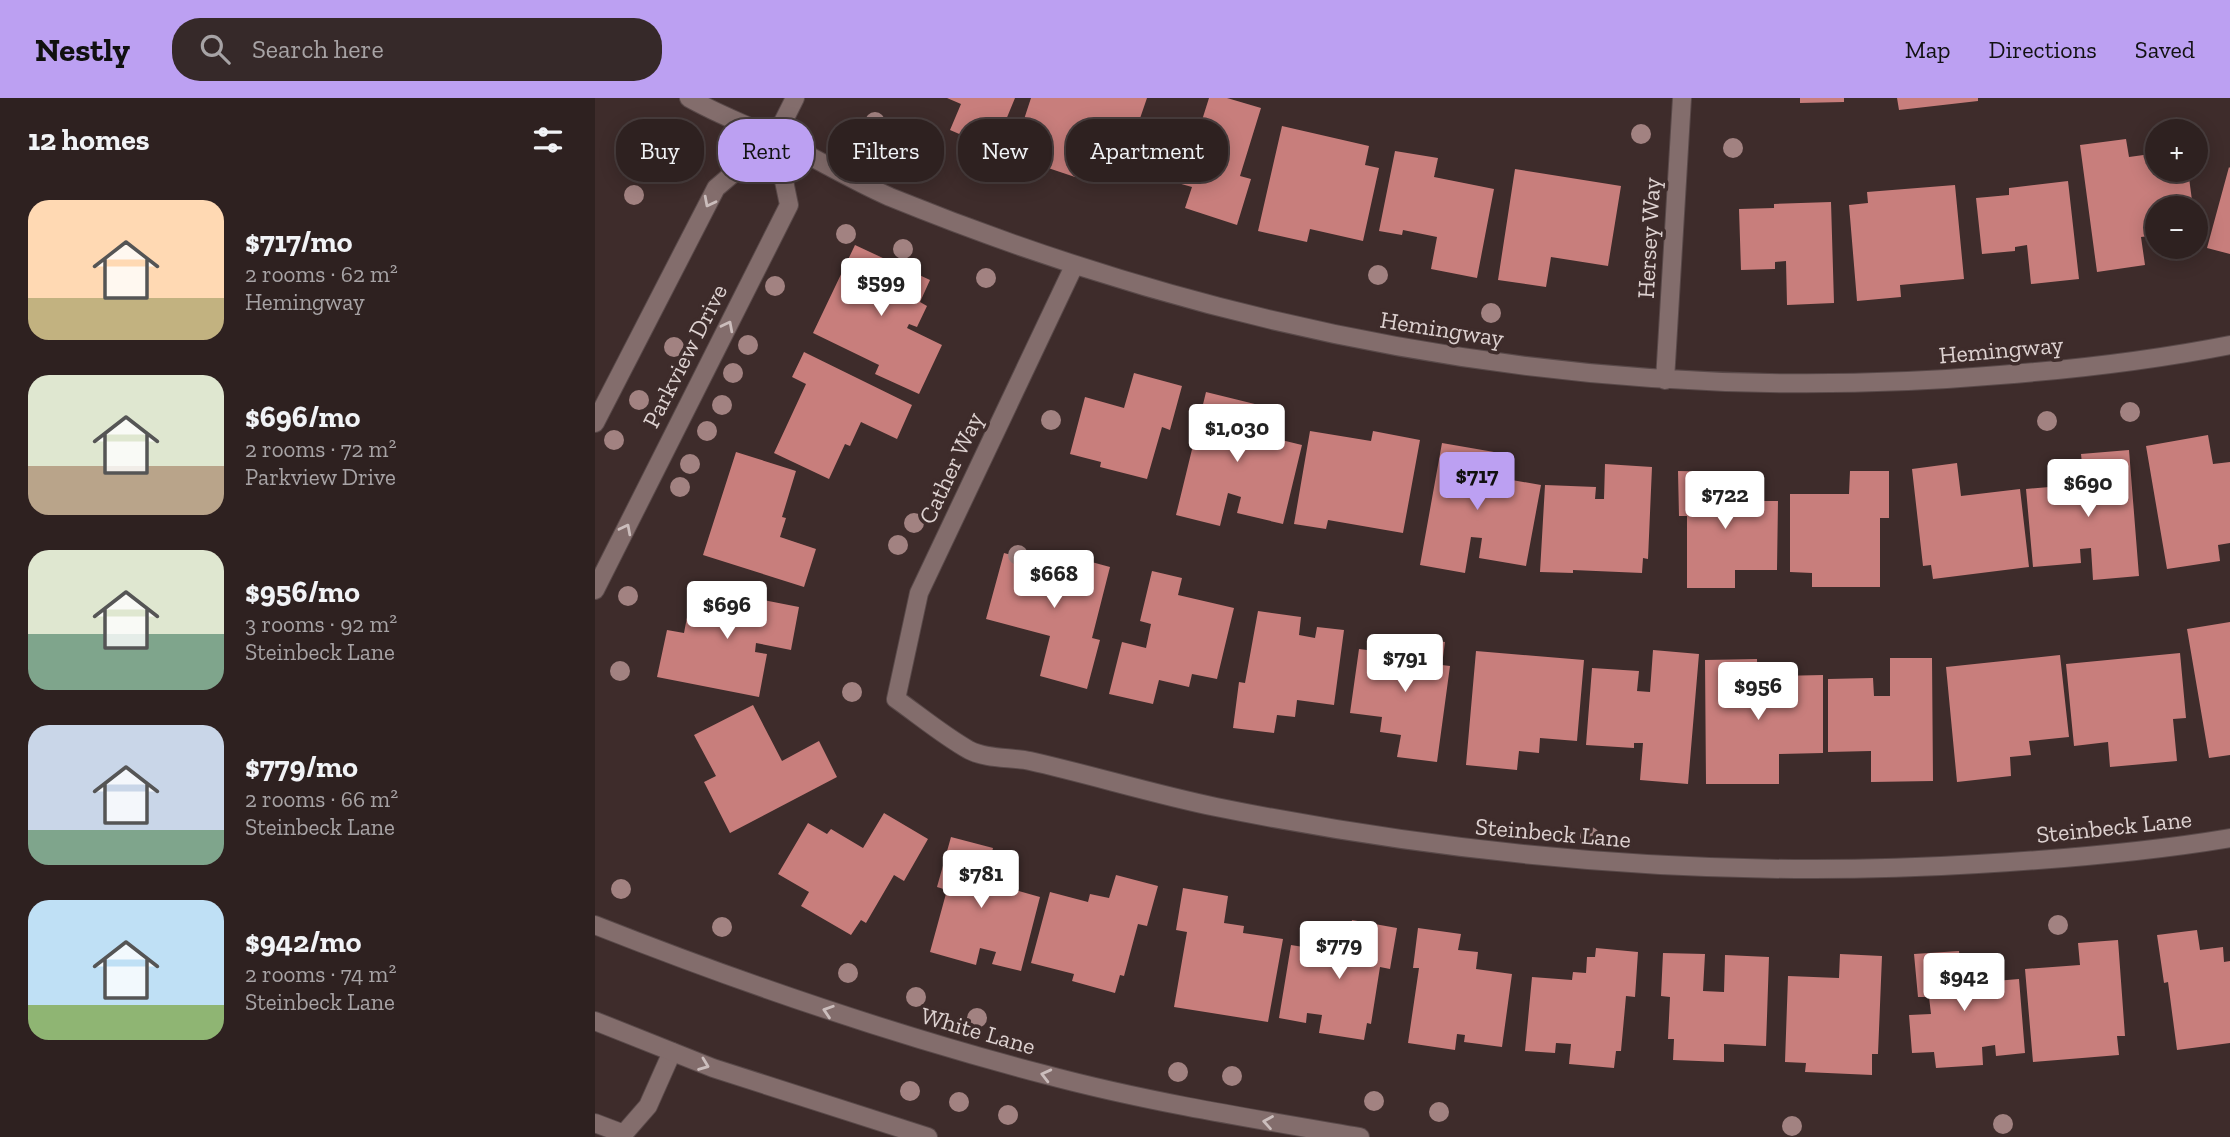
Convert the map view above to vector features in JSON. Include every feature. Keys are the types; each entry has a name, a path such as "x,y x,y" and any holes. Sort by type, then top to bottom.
{"street":[{"name":"Hemingway","path":"689,98 734,119"},
{"name":"Parkview Drive","path":"784,119 795,98"},
{"name":"Hersey Way","path":"1665,380 1682,98"},
{"name":"Hemingway","path":"814,158 885,195 1074,267 1185,300 1343,338 1463,359 1665,380 1803,384 1925,382 2087,368 2230,345"},
{"name":"Parkview Drive","path":"595,423 716,188 723,182"},
{"name":"Parkview Drive","path":"595,590 789,205 784,182"},
{"name":"Cather Way","path":"896,699 919,593 1074,267"},
{"name":"Steinbeck Lane","path":"896,699 972,752 1028,761 1171,798 1315,827 1474,850 1607,863 1741,869 1901,869 2048,860 2230,838"},
{"name":"White Lane","path":"595,925 742,983 885,1030 1031,1071 1206,1111 1360,1137"},
{"path":"595,1021 672,1052 870,1121 928,1137"},
{"path":"595,1123 622,1136 648,1106 672,1052"}],"building":[{"path":"947,98 1015,98 1006,119 958,119 958,133 950,130 961,104"},
{"path":"1031,98 1147,98 1140,119 1066,119 1066,174 1052,169 1052,119 1024,119"},
{"path":"1209,98 1227,98 1261,108 1240,176 1251,179 1237,225 1185,208 1192,187 1174,182 1228,182 1228,119 1202,119"},
{"path":"1800,98 1844,98 1844,102 1800,103"},
{"path":"1897,98 1978,98 1978,101 1899,110"},
{"path":"1282,126 1369,146 1365,165 1379,168 1363,241 1310,229 1307,242 1258,231"},
{"path":"2126,139 2129,157 2145,155 2145,182 2190,182 2191,196 2145,196 2145,237 2141,237 2145,265 2097,272 2080,145"},
{"path":"1395,151 1438,158 1434,177 1494,189 1477,278 1431,269 1437,237 1403,230 1402,235 1379,231"},
{"path":"2229,167 2230,254 2208,248"},
{"path":"1515,169 1621,186 1608,266 1551,257 1546,287 1498,280"},
{"path":"2068,181 2079,279 2031,284 2027,245 2015,247 2015,251 1982,254 1976,198 2009,195 2009,188"},
{"path":"1955,185 1964,279 1900,285 1901,297 1857,301 1849,205 1868,203 1867,192"},
{"path":"1831,202 1834,303 1787,305 1786,261 1775,262 1775,269 1741,270 1739,209 1774,208 1774,204"},
{"path":"855,245 930,280 920,302 927,306 917,327 909,324 907,328 942,345 919,394 875,374 879,365 813,333"},
{"path":"804,352 912,405 897,439 861,422 850,446 845,444 829,479 774,453 806,384 792,377"},
{"path":"1134,373 1182,386 1170,430 1162,427 1147,479 1100,467 1101,462 1070,454 1085,397 1124,408"},
{"path":"1206,392 1271,408 1265,436 1302,445 1283,524 1237,513 1241,497 1228,493 1220,526 1176,515"},
{"path":"1310,431 1371,441 1373,431 1420,440 1403,533 1328,520 1326,529 1294,524"},
{"path":"2208,435 2213,464 2230,462 2230,543 2218,545 2220,561 2167,569 2146,446"},
{"path":"1442,443 1494,452 1489,476 1541,485 1526,566 1479,558 1482,538 1471,537 1465,573 1420,565"},
{"path":"2129,450 2139,576 2093,580 2091,548 2080,549 2081,563 2033,567 2026,489 2084,484 2081,454"},
{"path":"736,452 796,471 782,517 786,518 780,537 816,549 804,587 703,555"},
{"path":"1957,463 1961,496 2020,489 2029,567 1933,579 1931,565 1923,566 1912,469"},
{"path":"1605,464 1652,467 1648,559 1643,558 1642,573 1573,570 1573,573 1540,572 1545,485 1596,487 1595,499 1604,499"},
{"path":"1678,471 1724,472 1724,488 1741,488 1741,506 1750,507 1750,501 1778,501 1777,570 1735,570 1735,588 1687,588 1687,516 1679,516"},
{"path":"1850,471 1889,471 1889,518 1880,518 1880,587 1812,587 1812,573 1790,572 1790,494 1849,494"},
{"path":"1051,551 1110,567 1092,638 1100,640 1087,689 1040,676 1050,636 986,619 1004,553 1048,565"},
{"path":"1152,571 1182,578 1178,595 1234,608 1217,679 1192,674 1189,687 1159,680 1153,704 1109,694 1122,642 1146,648 1151,624 1140,621"},
{"path":"693,586 799,607 791,650 756,643 755,652 767,654 759,697 657,677 667,630 684,633"},
{"path":"1258,611 1301,617 1299,635 1315,638 1317,627 1344,630 1334,705 1297,700 1295,717 1277,715 1274,733 1233,728 1239,682 1245,683"},
{"path":"2230,622 2230,755 2209,758 2187,629"},
{"path":"1401,636 1445,642 1442,665 1450,666 1437,762 1397,757 1401,735 1380,732 1382,717 1350,713 1359,649 1398,654"},
{"path":"1653,650 1699,654 1688,784 1640,780 1643,743 1634,743 1634,748 1586,745 1592,668 1639,671 1637,691 1650,692"},
{"path":"1476,651 1584,660 1577,741 1540,738 1539,753 1519,751 1517,770 1466,765"},
{"path":"2180,653 2186,718 2173,719 2177,761 2110,767 2108,742 2074,746 2066,664"},
{"path":"2060,655 2069,737 2029,741 2031,755 2010,757 2011,776 1957,782 1946,667"},
{"path":"1890,658 1932,658 1933,781 1871,782 1871,751 1828,752 1828,679 1873,678 1874,696 1890,696"},
{"path":"1757,659 1758,693 1776,693 1776,676 1823,675 1823,753 1779,754 1779,784 1706,784 1705,660"},
{"path":"753,705 782,761 819,741 837,777 730,833 704,782 716,776 694,735"},
{"path":"884,813 928,839 904,881 894,875 866,923 861,920 851,935 801,906 809,892 778,874 808,823 827,834 831,829 863,848"},
{"path":"951,837 993,848 987,872 1008,877 1005,887 1040,897 1021,971 992,964 996,952 980,948 976,965 930,952 947,890 937,887"},
{"path":"1116,875 1158,886 1147,926 1138,924 1124,976 1120,975 1115,993 1072,981 1074,974 1031,963 1050,892 1088,902 1090,894 1109,898"},
{"path":"1183,888 1228,896 1224,923 1244,926 1243,933 1283,939 1268,1022 1174,1007 1187,932 1176,930"},
{"path":"1352,920 1397,928 1390,969 1380,967 1371,1024 1367,1023 1364,1040 1319,1033 1322,1015 1307,1013 1306,1023 1279,1018 1291,945 1328,951 1329,943 1348,947"},
{"path":"1418,928 1461,934 1458,950 1478,952 1476,969 1512,974 1502,1047 1464,1042 1465,1035 1457,1034 1455,1050 1408,1043 1419,968 1413,968"},
{"path":"2197,930 2200,950 2223,947 2224,962 2230,961 2230,1043 2177,1050 2168,982 2164,983 2157,935"},
{"path":"2118,940 2125,1036 2117,1036 2119,1055 2033,1062 2025,969 2080,965 2078,943"},
{"path":"1596,948 1638,952 1635,997 1626,996 1621,1051 1616,1051 1614,1068 1569,1064 1571,1044 1556,1043 1555,1053 1525,1051 1532,977 1572,980 1573,972 1586,973 1587,957 1595,957"},
{"path":"1959,951 1961,977 1983,974 1983,982 2019,979 2025,1053 1996,1056 1995,1045 1982,1047 1983,1065 1936,1068 1934,1052 1912,1053 1909,1015 1931,1014 1929,997 1918,997 1914,954"},
{"path":"1663,953 1705,954 1703,991 1724,992 1725,955 1769,957 1766,1046 1724,1044 1724,1062 1673,1060 1674,1039 1668,1039 1670,997 1661,996"},
{"path":"1840,954 1882,956 1878,1054 1872,1054 1872,1075 1805,1072 1806,1063 1785,1062 1788,976 1839,978"}]}
